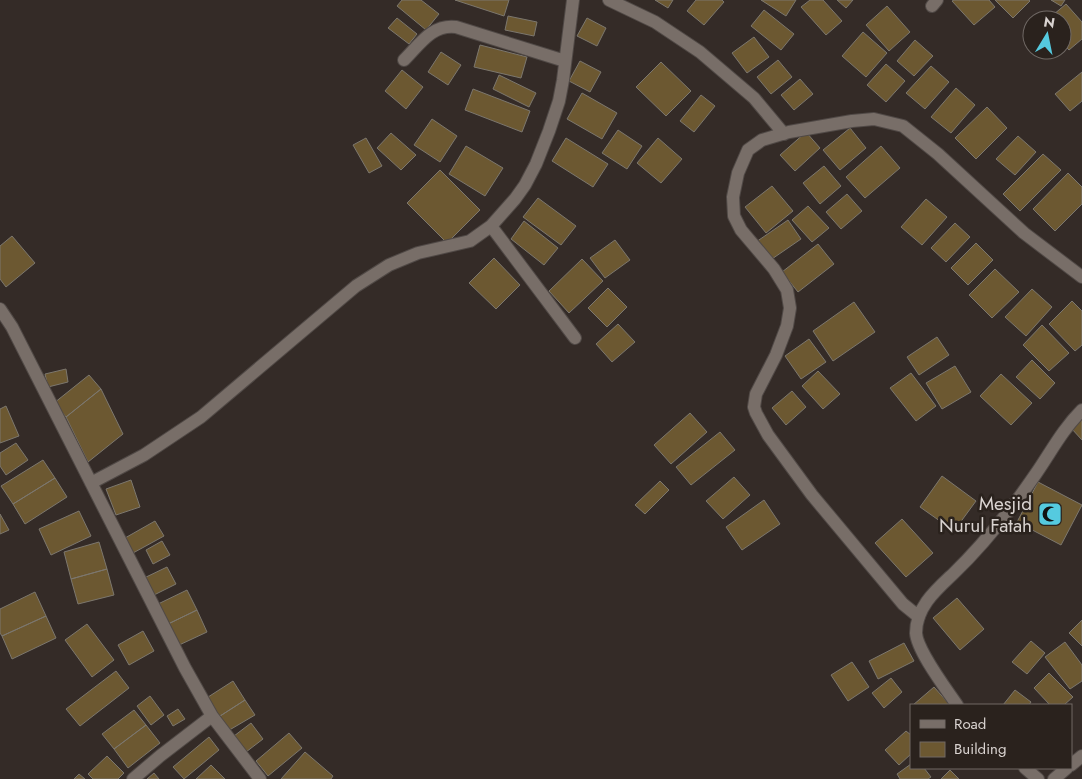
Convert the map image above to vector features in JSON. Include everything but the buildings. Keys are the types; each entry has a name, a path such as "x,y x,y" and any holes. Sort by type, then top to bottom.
{"street":[{"path":"91,483 144,455 201,417 356,286 389,265 418,253 470,241 491,226 515,200 536,164 559,101 574,0"},
{"path":"609,0 655,22 700,52 754,98 784,134"},
{"path":"404,60 431,33 438,28 446,26 456,27 565,62"},
{"path":"919,617 903,604 812,496 768,435 756,414 754,407 756,394 776,355 787,326 790,308 787,290 778,276 740,230 734,216 733,197 738,173 748,150 762,140 802,129 874,118 903,126 938,154 1024,232 1082,277"},
{"path":"491,226 574,338"},
{"path":"0,309 12,327 185,668 212,716 260,779"},
{"path":"957,704 929,665 916,635 919,617 927,600 967,561 1023,493 1055,443 1082,410"},
{"path":"133,779 212,716"},
{"path":"1072,764 1082,756"},
{"path":"1026,769 1038,779"},
{"path":"1054,779 1066,769"}],"place":[{"name":"Mesjid Nurul Fatah","path":"1050,514"}]}
